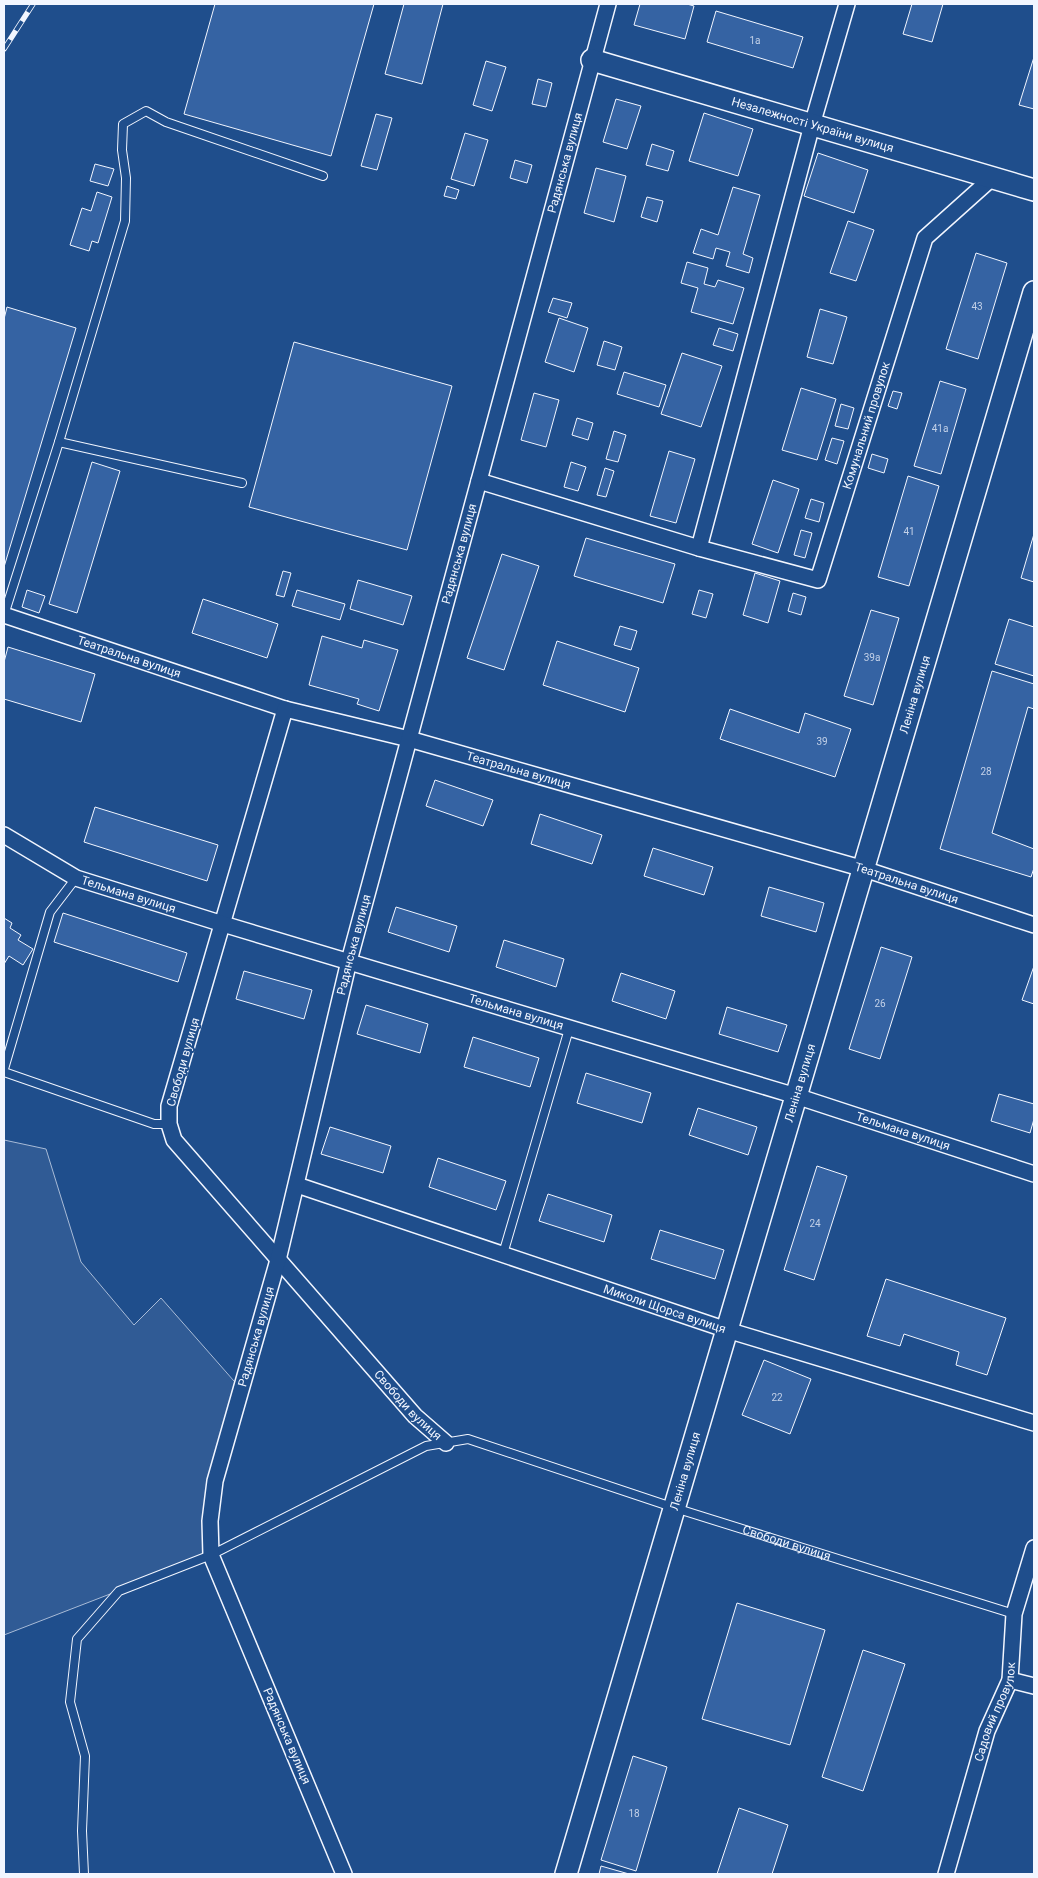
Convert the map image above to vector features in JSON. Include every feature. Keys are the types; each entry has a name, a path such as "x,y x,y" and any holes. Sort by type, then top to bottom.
{"street":[{"name":"Радянська вулиця","path":"344,1874 211,1555 210,1521 216,1481 278,1260 349,961 608,4"},
{"path":"699,548 812,125 847,4"},
{"name":"Незалежності України вулиця","path":"592,60 1034,190"},
{"name":"Комунальний провулок","path":"479,481 699,548 818,580 925,238 992,178"},
{"name":"Леніна вулиця","path":"566,1874 1034,292"},
{"name":"Театральна вулиця","path":"4,615 285,709 409,740 864,869 1034,925"},
{"name":"Свободи вулиця","path":"285,709 169,1106 169,1124 174,1140 278,1260 415,1416 446,1443"},
{"name":"Тельмана вулиця","path":"4,835 76,878 796,1096 1034,1174"},
{"name":"Миколи Щорса вулиця","path":"297,1185 728,1330 1034,1423"},
{"name":"Садовий провулок","path":"946,1874 988,1731 1010,1680 1014,1614 1034,1548"},
{"path":"1010,1680 1034,1686"}],"lane":[{"path":"4,615 59,442 125,221 126,178 122,150 123,124 146,111 166,122 323,176"},
{"path":"59,442 242,484"},
{"path":"76,878 50,912 4,1071 154,1124 169,1124"},
{"path":"503,1254 570,1029"},
{"name":"Свободи вулиця","path":"84,1874 82,1830 85,1756 70,1702 77,1639 119,1591 211,1555 426,1446 468,1440 675,1508 1014,1614"}],"shaded area":[{"path":"4,1140 46,1149 81,1262 134,1325 161,1298 241,1389 215,1481 211,1555 4,1635"}],"building":[{"path":"215,4 374,4 331,156 184,114"},
{"path":"404,4 443,4 422,84 385,74"},
{"path":"640,4 687,4 694,6 685,39 634,25"},
{"path":"912,4 943,4 932,42 903,34"},
{"path":"716,11 803,37 793,68 707,42"},
{"path":"1034,57 1034,109 1019,105"},
{"path":"486,61 506,67 492,111 473,105"},
{"path":"538,79 552,83 546,107 532,104"},
{"path":"616,99 641,106 627,149 603,142"},
{"path":"704,113 753,129 738,176 689,161"},
{"path":"376,114 392,118 377,170 361,166"},
{"path":"465,133 488,140 474,186 451,179"},
{"path":"652,144 674,151 668,171 646,165"},
{"path":"818,153 868,170 854,213 804,196"},
{"path":"515,160 532,165 527,183 510,178"},
{"path":"95,164 114,169 108,186 90,181"},
{"path":"596,168 626,176 614,222 584,213"},
{"path":"447,186 459,190 456,199 444,196"},
{"path":"733,187 760,195 743,254 753,258 749,273 726,266 730,252 716,248 713,259 693,253 701,229 718,235"},
{"path":"97,192 112,197 98,243 92,241 89,251 70,245 82,208 91,211"},
{"path":"647,197 663,201 657,222 641,217"},
{"path":"848,221 874,230 856,281 830,273"},
{"path":"976,253 1007,263 978,359 946,349"},
{"path":"687,262 708,268 704,284 715,287 718,280 744,288 733,324 691,312 698,288 681,283"},
{"path":"553,298 572,303 567,318 548,312"},
{"path":"7,307 76,328 4,567 4,319"},
{"path":"820,309 847,317 833,364 807,357"},
{"path":"559,318 588,328 574,372 545,362"},
{"path":"719,328 738,334 733,351 713,345"},
{"path":"604,341 622,347 615,370 597,365"},
{"path":"294,342 452,386 407,550 249,507"},
{"path":"682,353 722,366 701,427 661,414"},
{"path":"624,372 666,385 659,407 617,394"},
{"path":"940,381 966,389 941,474 914,466"},
{"path":"801,388 836,399 817,460 782,450"},
{"path":"893,391 902,393 897,409 888,406"},
{"path":"534,393 559,400 546,447 521,440"},
{"path":"841,404 854,408 848,429 835,426"},
{"path":"577,418 593,423 588,440 572,435"},
{"path":"614,431 626,435 618,462 606,459"},
{"path":"832,438 844,441 837,464 825,460"},
{"path":"669,451 695,459 676,523 650,516"},
{"path":"872,454 888,459 884,473 868,468"},
{"path":"92,462 120,471 77,613 49,604"},
{"path":"571,462 586,467 578,491 564,487"},
{"path":"605,468 614,471 606,497 597,495"},
{"path":"908,476 939,486 909,586 878,577"},
{"path":"773,480 799,489 778,553 752,544"},
{"path":"811,499 824,503 819,522 805,518"},
{"path":"801,530 812,533 805,558 794,555"},
{"path":"1034,534 1034,582 1021,578"},
{"path":"586,538 675,564 663,603 574,576"},
{"path":"502,554 539,566 504,670 467,658"},
{"path":"283,571 291,573 284,597 276,595"},
{"path":"755,573 780,581 768,623 743,615"},
{"path":"358,580 412,596 403,625 350,609"},
{"path":"27,590 45,596 39,613 22,607"},
{"path":"297,590 345,604 340,620 292,606"},
{"path":"699,590 713,594 706,618 692,614"},
{"path":"793,593 806,597 801,615 788,611"},
{"path":"203,599 278,624 267,658 192,633"},
{"path":"871,610 899,618 873,705 844,696"},
{"path":"1009,619 1034,627 1034,676 995,664"},
{"path":"620,626 637,631 631,650 614,645"},
{"path":"322,636 362,648 364,640 398,650 379,711 357,704 359,699 309,685"},
{"path":"557,641 639,668 625,712 543,685"},
{"path":"8,647 95,674 81,722 4,699 4,662"},
{"path":"992,671 1034,684 1034,709 1028,707 992,833 1034,849 1034,868 1031,877 940,849"},
{"path":"730,709 799,733 805,713 851,729 835,777 720,739"},
{"path":"435,780 493,800 483,826 426,806"},
{"path":"95,807 218,845 207,881 84,842"},
{"path":"540,814 602,835 592,864 531,844"},
{"path":"653,848 713,867 704,895 644,876"},
{"path":"769,887 824,903 816,932 761,916"},
{"path":"396,907 457,926 449,952 388,932"},
{"path":"63,913 187,953 178,982 54,942"},
{"path":"4,918 12,923 10,928 21,935 18,940 33,949 23,965 9,956 4,964"},
{"path":"504,940 564,959 556,987 496,967"},
{"path":"881,947 912,957 880,1059 849,1049"},
{"path":"1034,966 1034,1004 1022,1000"},
{"path":"244,971 312,990 304,1019 236,999"},
{"path":"621,973 675,991 666,1019 612,1001"},
{"path":"366,1005 428,1024 420,1053 357,1034"},
{"path":"727,1007 787,1025 778,1052 719,1034"},
{"path":"473,1037 539,1058 530,1087 464,1067"},
{"path":"586,1073 651,1093 642,1123 577,1103"},
{"path":"999,1094 1034,1104 1034,1119 1030,1133 991,1121"},
{"path":"698,1108 757,1127 748,1155 689,1135"},
{"path":"330,1127 391,1146 383,1173 321,1154"},
{"path":"438,1158 506,1181 496,1210 429,1187"},
{"path":"817,1166 847,1176 814,1280 784,1270"},
{"path":"548,1194 612,1215 604,1242 539,1221"},
{"path":"660,1230 724,1250 715,1279 651,1259"},
{"path":"886,1279 1006,1318 987,1375 956,1365 959,1352 904,1334 900,1346 867,1336"},
{"path":"764,1360 811,1379 790,1434 742,1415"},
{"path":"737,1603 825,1630 790,1745 702,1719"},
{"path":"863,1650 905,1664 863,1791 822,1777"},
{"path":"633,1756 667,1767 636,1871 601,1860"},
{"path":"739,1808 788,1825 772,1874 717,1874"},
{"path":"601,1866 629,1874 599,1874"}],"railway":[{"path":"4,49 33,4"}]}
